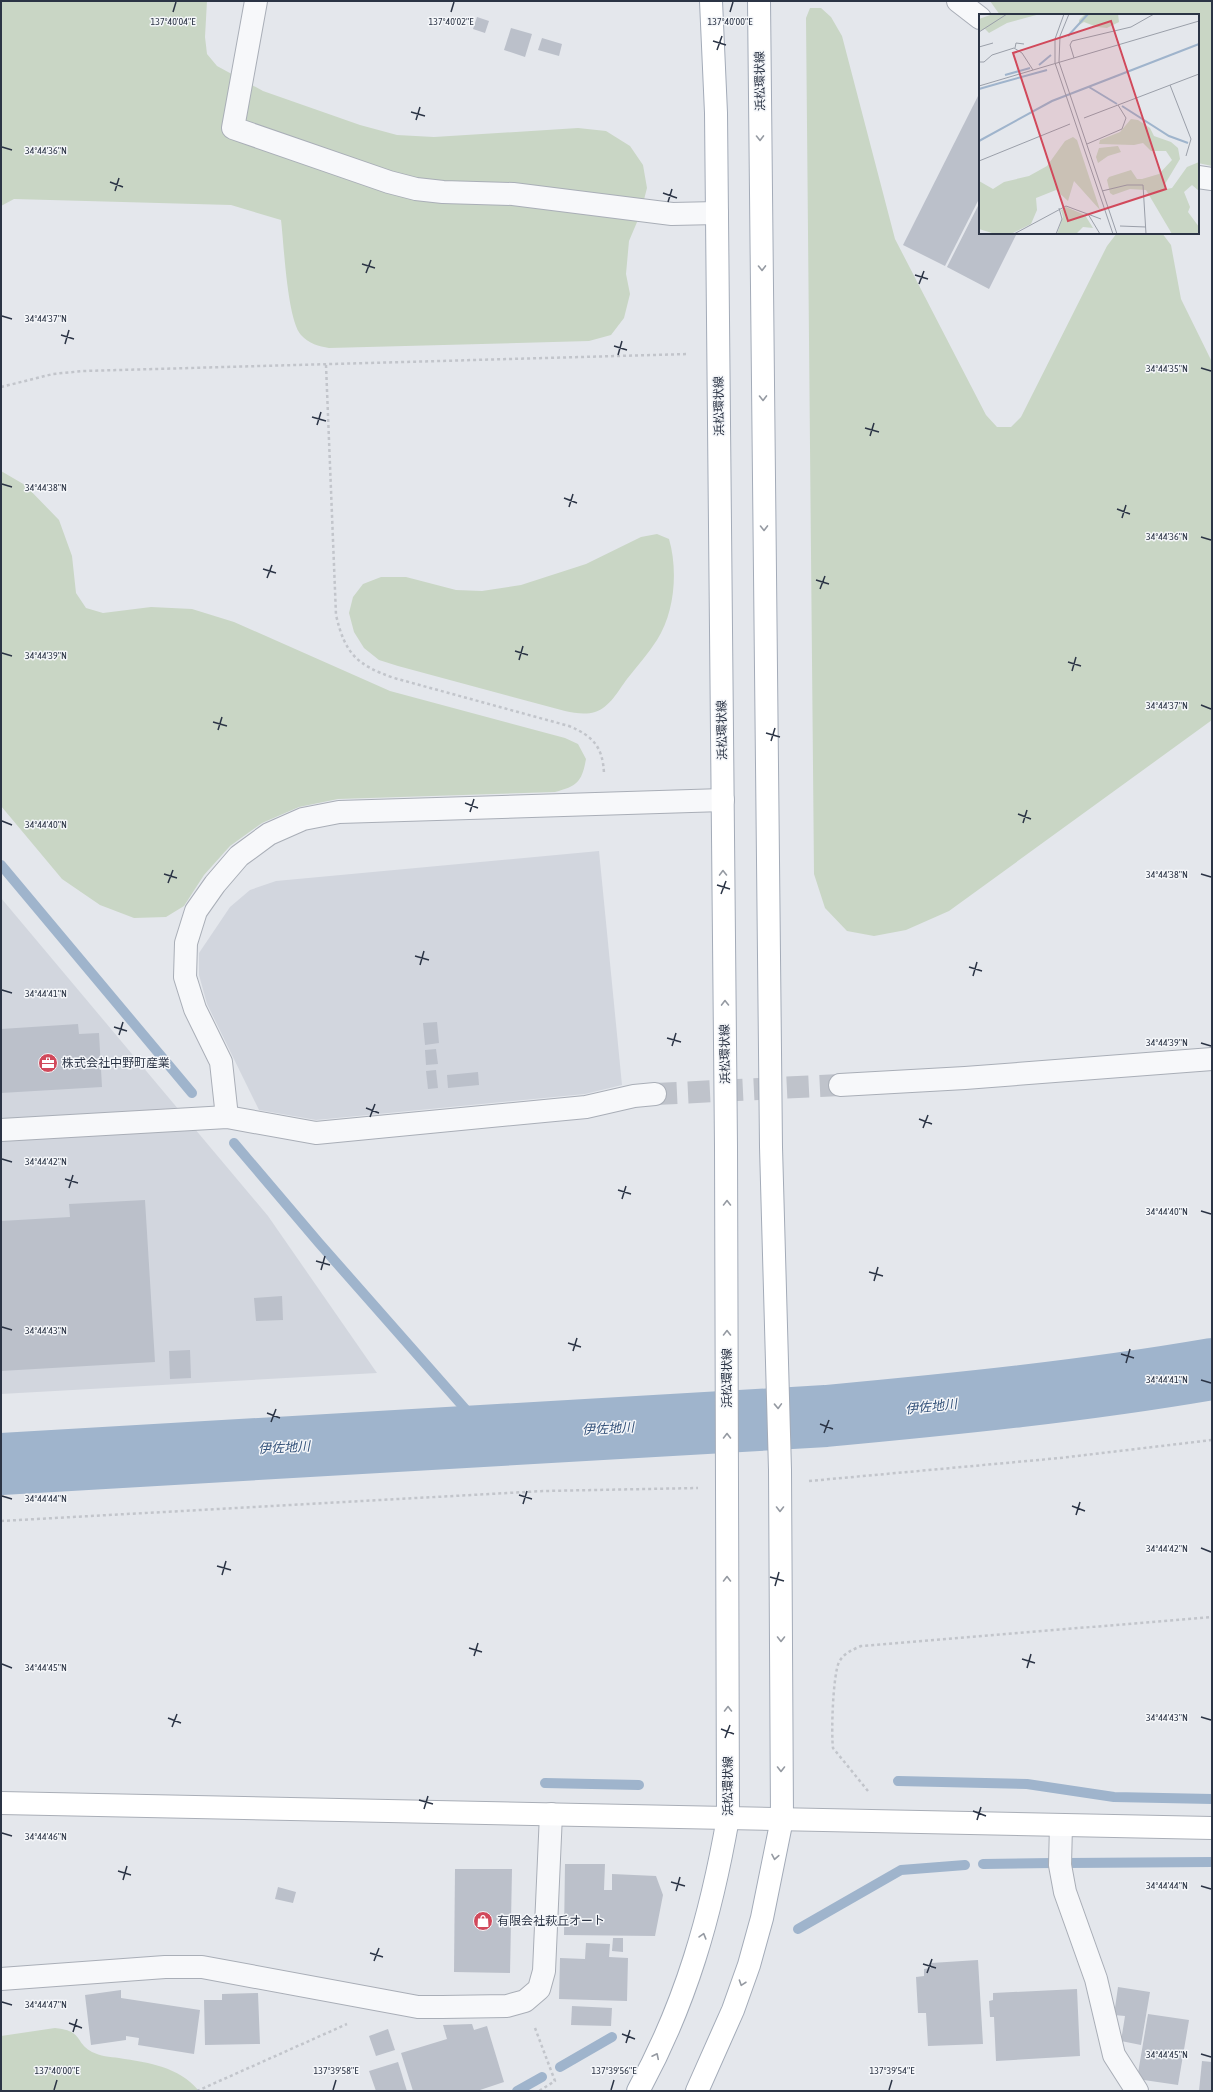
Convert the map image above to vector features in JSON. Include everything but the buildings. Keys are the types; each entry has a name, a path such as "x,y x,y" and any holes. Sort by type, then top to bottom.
{"main road":[{"name":"浜松環状線","path":"638,2091 667,2034 699,1949 711,1906 728,1818 723,800 716,113 711,1"},
{"name":"浜松環状線","path":"697,2091 733,2010 749,1965 762,1918 782,1819 780,1476 771,1147 759,1"},
{"path":"1,1803 1212,1828"}],"street":[{"path":"256,1 233,128 389,182 416,188 443,192 513,194 672,214 716,213"},
{"path":"960,2 979,17"},
{"path":"1199,177 1212,179"},
{"path":"227,1117 221,1062 195,1009 185,977 186,943 196,911 215,884 239,856 269,834 303,819 339,812 723,800"},
{"path":"840,1085 965,1078 1212,1059"},
{"path":"1,1130 227,1117 316,1132 586,1107 634,1096 655,1094"},
{"path":"1,1979 165,1967 202,1967 418,2007 507,2006 525,2001 538,1988 544,1971 551,1814"},
{"path":"1061,1825 1060,1865 1065,1892 1096,1979 1114,2055 1138,2091"}],"path":[{"path":"1,387 53,374 83,370 718,353"},
{"path":"326,364 336,615 341,637 354,657 372,671 569,726 586,733 599,747 604,765 605,804"},
{"path":"780,1476 1060,1458 1212,1440"},
{"path":"1,1521 727,1481"},
{"path":"870,1820 870,1794 833,1748 836,1676 839,1662 848,1651 861,1646 1212,1617"},
{"path":"525,2001 554,2081 539,2091"},
{"path":"197,2091 351,2023"}],"shaded area":[{"path":"599,851 622,1085 585,1094 316,1120 259,1110 207,1004 199,975 199,953 230,907 250,890 276,881"},
{"path":"1,898 268,1216 377,1373 1,1394"}],"green space":[{"path":"1,1 207,1 205,37 207,54 217,66 263,91 360,125 397,135 434,137 578,128 606,131 630,146 643,165 647,188 640,215 629,241 626,274 630,294 624,318 611,335 589,341 329,348 307,341 301,335 296,326 289,298 281,220 231,205 14,199 1,206"},
{"path":"990,1 1212,1 1212,166 1199,163 1199,14 999,14"},
{"path":"810,8 821,8 831,17 842,36 895,239 986,415 997,427 1011,427 1021,417 1107,246 1116,234 1163,234 1171,245 1181,299 1212,362 1212,720 949,911 906,930 874,936 847,931 825,908 814,874 806,18"},
{"path":"1,471 25,485 59,520 72,556 76,593 86,608 103,613 151,607 192,609 234,622 390,691 565,738 578,744 586,759 583,773 578,782 574,785 555,792 338,799 299,807 262,823 230,846 204,875 184,906 166,917 134,918 100,905 62,879 1,806"},
{"path":"657,534 669,539 672,551 674,577 668,617 657,640 617,693 609,703 595,712 584,714 565,711 379,660 364,648 354,632 349,613 353,597 363,584 381,577 406,577 456,590 482,591 521,585 586,564 641,537"},
{"path":"55,2028 64,2029 75,2034 86,2048 92,2052 105,2056 152,2064 172,2071 182,2076 199,2091 1,2091 1,2036"}],"waterway":[{"path":"1,865 192,1093"},
{"path":"234,1143 319,1243 489,1436"},
{"name":"伊佐地川","path":"1,1464 826,1416 971,1402 1116,1384 1212,1369"},
{"path":"898,1781 1027,1784 1114,1797 1212,1799"},
{"path":"545,1783 639,1785"},
{"path":"1067,1863 1212,1862"},
{"path":"983,1864 1052,1863"},
{"path":"798,1929 901,1870 965,1865"},
{"path":"560,2067 612,2037"},
{"path":"517,2091 542,2077"}],"tunnel":[{"path":"655,1094 840,1085"}],"place":[{"name":"株式会社中野町産業","path":"48,1063"},
{"name":"有限会社萩丘オート","path":"483,1921"}]}
